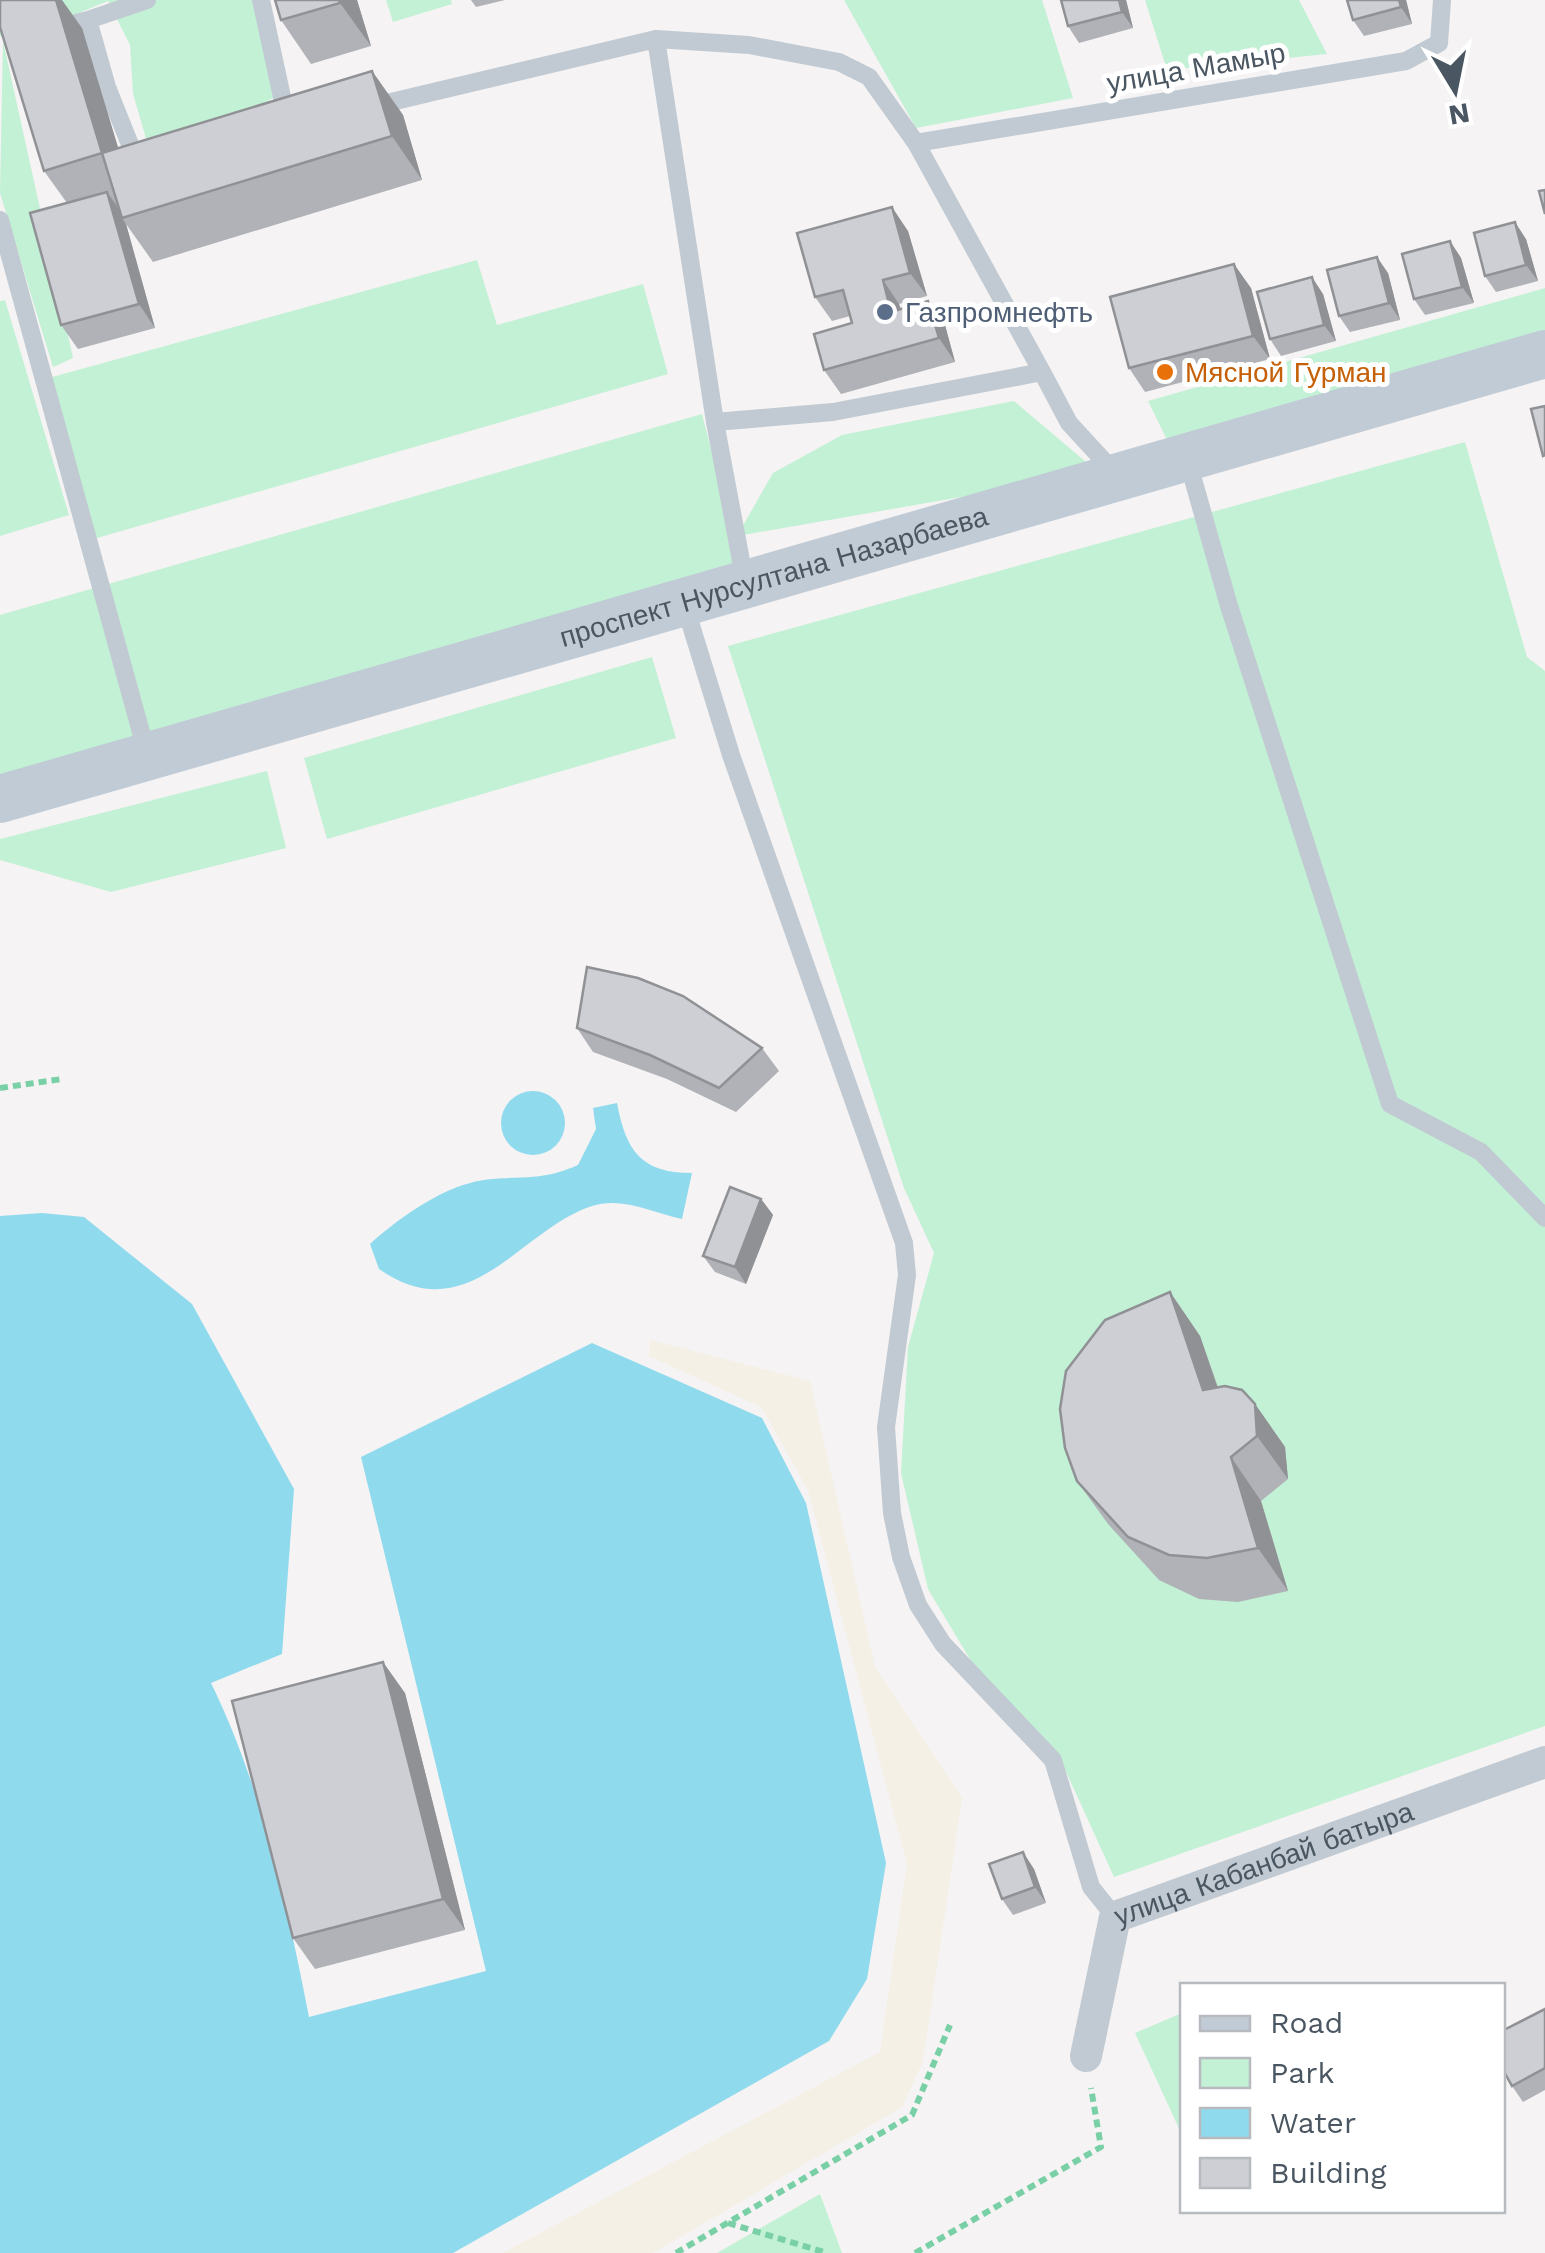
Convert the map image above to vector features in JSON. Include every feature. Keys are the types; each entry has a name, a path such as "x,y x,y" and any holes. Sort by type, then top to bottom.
{"main road":[{"name":"проспект Нурсултана Назарбаева","path":"0,800 1545,354"}],"street":[{"name":"улица Кабанбай батыра","path":"1086,2056 1115,1917 1545,1762"}],"lane":[{"path":"44,32 148,0"},
{"path":"261,0 289,130"},
{"name":"улица Мамыр","path":"916,144 1406,61 1439,42 1442,0"},
{"path":"88,20 107,86 133,152 155,169"},
{"path":"656,39 715,422 745,583"},
{"path":"350,112 656,39 749,45 839,62 869,77 916,144 1069,423 1118,476"},
{"path":"0,220 8,279 148,757"},
{"path":"715,422 833,412 1042,372"},
{"path":"1187,457 1229,606 1390,1104 1481,1152 1545,1218"},
{"path":"684,602 731,755 904,1243 908,1275 886,1427 900,1557 918,1605 943,1644 1053,1760 1091,1887 1115,1917"}],"path":[{"path":"0,1088 62,1078"},
{"path":"676,2253 912,2115 950,2025"},
{"path":"915,2253 1101,2147 1086,2056"},
{"path":"727,2223 827,2253"}],"green space":[{"path":"17,0 262,0 281,93 155,169 133,94 130,45 108,1 13,40 0,36 0,4"},
{"path":"386,0 451,0 452,4 393,22"},
{"path":"844,0 1042,0 1073,98 916,128"},
{"path":"1145,0 1299,0 1327,54 1167,70"},
{"path":"3,41 73,358 53,367 0,193"},
{"path":"477,260 497,325 643,284 668,374 90,540 45,379"},
{"path":"1545,288 1545,340 1171,448 1148,401"},
{"path":"5,300 69,515 0,536 0,301"},
{"path":"1014,401 1099,473 737,536 773,473 842,435"},
{"path":"702,414 745,583 0,799 0,615"},
{"path":"1465,442 1527,657 1545,671 1545,1726 1114,1877 1058,1754 977,1671 928,1589 901,1473 908,1347 934,1253 904,1188 728,646"},
{"path":"652,657 676,738 327,839 304,758"},
{"path":"267,771 286,848 111,892 0,860 0,839"},
{"path":"1180,2014 1180,2131 1135,2033"},
{"path":"820,2194 842,2253 717,2253"}],"sand":[{"path":"650,1340 810,1381 875,1667 962,1798 923,2061 902,2107 653,2253 503,2253 880,2052 907,1864 808,1490 761,1407 649,1356"}],"water":[{"path":"533,1091 556,1100 565,1123 556,1146 533,1155 510,1146 501,1123 510,1100"},
{"path":"617,1103 625,1134 639,1156 660,1169 692,1173 682,1219 626,1204 592,1206 566,1218 492,1270 467,1283 440,1289 411,1285 379,1269 370,1244 402,1218 463,1185 546,1175 578,1165 596,1129 593,1108"},
{"path":"42,1213 84,1217 192,1304 294,1489 282,1654 211,1683 259,1805 282,1889 309,2017 486,1971 361,1457 592,1343 762,1418 806,1503 886,1863 867,1979 829,2041 453,2253 0,2253 0,1216"}],"building":[{"path":"0,0 56,0 102,153 44,171 0,27"},
{"path":"275,0 339,0 340,3 281,20"},
{"path":"1061,0 1119,0 1122,12 1068,26"},
{"path":"1347,0 1399,0 1401,7 1353,20"},
{"path":"372,71 392,136 122,218 102,153"},
{"path":"1545,190 1545,214 1539,191"},
{"path":"107,192 139,304 61,325 30,213"},
{"path":"892,207 910,273 883,280 891,312 928,301 939,338 824,370 814,334 852,323 843,290 815,297 797,233"},
{"path":"1515,222 1526,265 1485,276 1474,233"},
{"path":"1450,241 1462,287 1414,299 1402,254"},
{"path":"1377,257 1389,303 1339,316 1327,270"},
{"path":"1234,264 1253,336 1129,368 1110,297"},
{"path":"1312,277 1324,325 1270,339 1257,292"},
{"path":"1545,406 1545,455 1543,456 1531,409"},
{"path":"587,967 638,978 683,996 762,1048 719,1088 650,1055 577,1028"},
{"path":"730,1187 761,1199 735,1267 703,1256"},
{"path":"1170,1292 1203,1390 1225,1386 1242,1390 1255,1404 1257,1436 1231,1457 1258,1548 1207,1558 1169,1555 1128,1537 1077,1481 1065,1448 1060,1409 1066,1371 1105,1320"},
{"path":"383,1662 443,1899 293,1938 232,1701"},
{"path":"1023,1852 1035,1887 1002,1899 989,1864"},
{"path":"1545,2009 1545,2068 1512,2086 1505,2073 1505,2029"}],"place":[{"name":"Газпромнефть","path":"885,312"},
{"name":"Мясной Гурман","path":"1165,372"}]}
